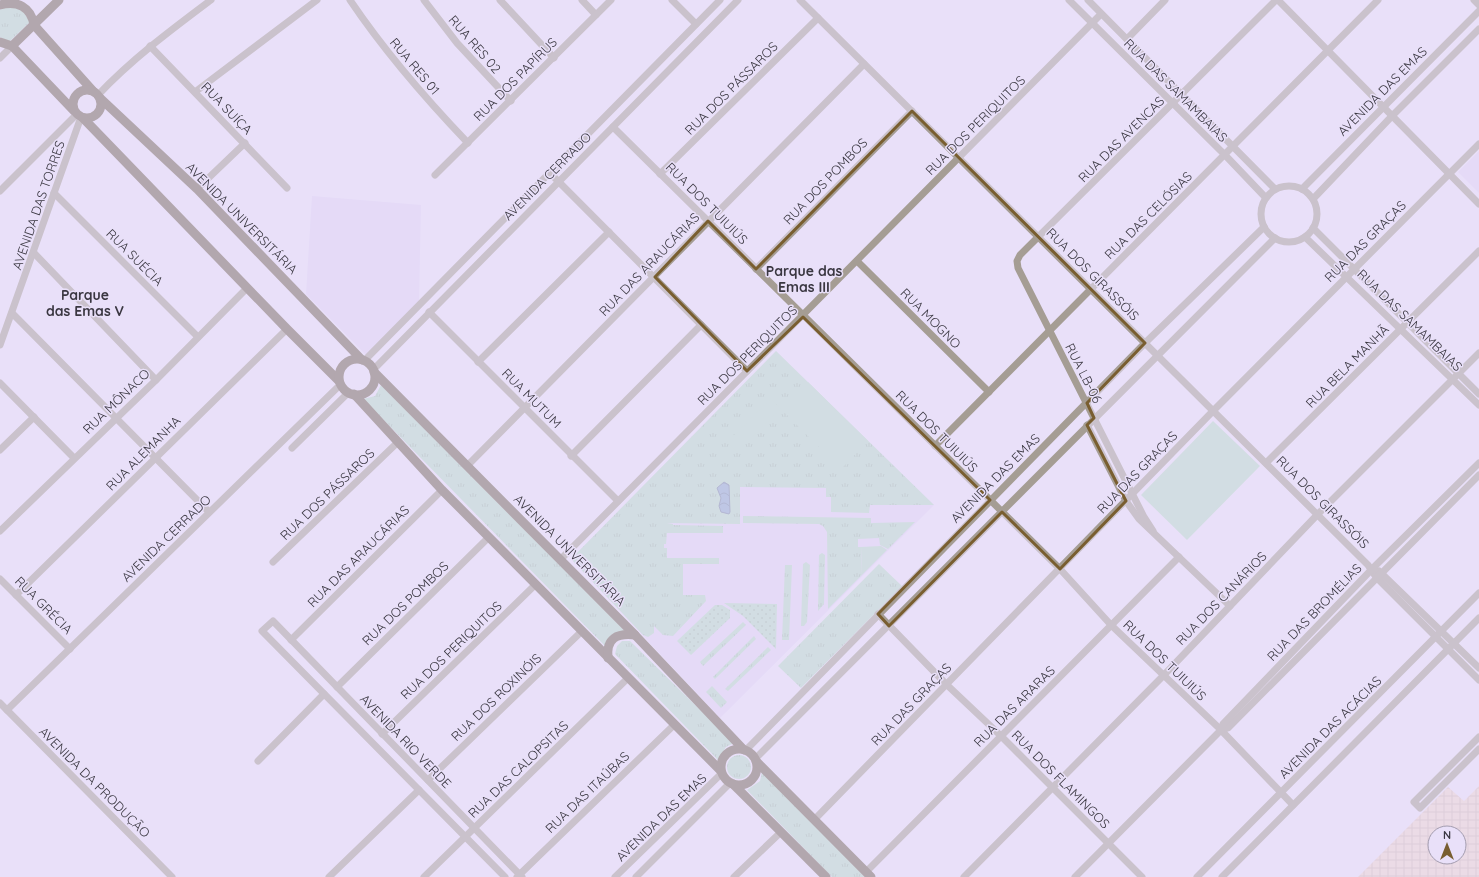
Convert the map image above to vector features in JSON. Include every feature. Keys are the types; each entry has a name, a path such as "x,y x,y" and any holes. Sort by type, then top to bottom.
{"main road":[{"path":"12,46 60,0"},
{"name":"AVENIDA UNIVERSITÁRIA","path":"7,2 16,1 23,4 32,16 34,25 97,95 197,189 363,360"},
{"path":"0,42 12,46 351,393 442,490 826,877"},
{"path":"82,90 97,95 101,103 98,112 91,118 79,115 72,104 75,95 82,90"},
{"path":"340,382 341,369 345,364 355,359 363,360 374,371 375,381 369,390 364,394 351,393"},
{"name":"AVENIDA UNIVERSITÁRIA","path":"374,371 635,635 745,750"},
{"path":"608,658 607,651 612,640 621,634 635,635"},
{"path":"722,772 723,759 727,754 737,749 745,750 868,875"},
{"path":"732,783 746,783 751,780 756,770 755,760"}],"street":[{"path":"97,95 150,46 211,0"},
{"path":"195,92 317,0"},
{"name":"RUA RES 01","path":"350,0 393,60 468,144"},
{"name":"RUA RES 02","path":"424,0 457,42 511,101"},
{"path":"500,0 554,58"},
{"path":"582,0 596,15"},
{"name":"RUA DOS PAPÍRUS","path":"435,175 468,144 611,0"},
{"path":"672,0 696,24"},
{"name":"AVENIDA CERRADO","path":"363,360 720,0"},
{"name":"AVENIDA CERRADO","path":"374,371 429,312 738,0"},
{"name":"RUA DOS GIRASSÓIS","path":"800,0 1379,575 1435,637 1479,680"},
{"name":"RUA DAS SAMAMBAIAS","path":"1068,0 1225,155 1266,198"},
{"name":"RUA DAS SAMAMBAIAS","path":"1088,0 1275,189"},
{"path":"1127,39 1165,0"},
{"path":"1277,0 1479,204"},
{"name":"RUA DAS AVENCAS","path":"1017,261 1020,255 1039,238 1172,103 1277,0"},
{"name":"RUA DAS CELÓSIAS","path":"935,446 1378,0"},
{"path":"1474,0 1479,5"},
{"name":"AVENIDA DAS EMAS","path":"1302,189 1479,11"},
{"name":"RUA DOS PERIQUITOS","path":"560,560 1101,14"},
{"name":"RUA DOS PÁSSAROS","path":"660,174 818,18"},
{"name":"AVENIDA DAS EMAS","path":"1313,199 1392,116 1479,29"},
{"path":"0,58 12,46"},
{"name":"RUA SUÍÇA","path":"150,46 287,188"},
{"name":"RUA DAS ARAUCÁRIAS","path":"468,465 864,64"},
{"name":"RUA DOS POMBOS","path":"756,269 912,111"},
{"path":"0,191 79,115"},
{"name":"AVENIDA DAS TORRES","path":"0,345 34,253 79,115"},
{"name":"RUA DOS TUIUIÚS","path":"612,127 1060,569 1111,625 1221,730 1293,805"},
{"path":"197,189 245,144"},
{"name":"RUA DAS GRAÇAS","path":"815,820 1213,411 1479,144"},
{"path":"550,173 747,371"},
{"path":"1286,186 1302,189 1313,199 1317,217 1313,228 1300,240 1287,242 1275,238 1264,227 1261,212 1266,198 1275,189 1286,186"},
{"name":"RUA SUÉCIA","path":"54,193 198,337"},
{"name":"AVENIDA DAS EMAS","path":"745,750 1145,343 1264,227"},
{"name":"RUA DAS SAMAMBAIAS","path":"1313,228 1408,322 1456,376 1479,405"},
{"path":"478,362 609,232"},
{"name":"RUA DAS SAMAMBAIAS","path":"1305,237 1347,276 1400,330 1479,394"},
{"path":"755,760 1087,425 1275,238"},
{"name":"RUA BELA MANHÃ","path":"1266,463 1479,251"},
{"path":"34,253 156,380"},
{"name":"RUA MOGNO","path":"857,261 989,392"},
{"name":"RUA LB-06","path":"1017,261 1018,268 1144,517 1153,531"},
{"name":"RUA MÔNACO","path":"0,531 156,380 247,288"},
{"name":"RUA MUTUM","path":"429,312 618,501"},
{"path":"12,313 209,512"},
{"path":"572,456 701,325"},
{"name":"RUA ALEMANHA","path":"16,595 287,329"},
{"name":"RUA DOS CANÁRIOS","path":"964,877 1164,676 1318,514 1479,353"},
{"name":"AVENIDA CERRADO","path":"7,710 340,382"},
{"path":"0,383 74,458"},
{"path":"292,448 351,393"},
{"path":"0,450 34,418"},
{"path":"1087,425 1126,501 1140,519 1230,606"},
{"name":"RUA DOS PÁSSAROS","path":"273,562 398,442"},
{"name":"RUA DAS BROMÉLIAS","path":"1075,877 1221,730 1223,724 1371,567 1479,463"},
{"name":"RUA DAS BROMÉLIAS","path":"1221,730 1228,728 1479,475"},
{"name":"RUA DAS ARAUCÁRIAS","path":"291,640 442,490"},
{"name":"RUA DOS POMBOS","path":"337,687 489,537"},
{"name":"RUA DAS ARARAS","path":"868,875 1002,736 1179,557"},
{"name":"RUA DOS GIRASSÓIS","path":"1379,575 1442,631 1479,668"},
{"name":"RUA GRÉCIA","path":"0,579 70,648"},
{"name":"RUA DOS PERIQUITOS","path":"382,734 536,584"},
{"name":"AVENIDA DAS ACÁCIAS","path":"1197,877 1479,593"},
{"name":"RUA DOS FLAMINGOS","path":"878,614 946,684 1054,787 1142,877"},
{"path":"1222,877 1479,618"},
{"name":"AVENIDA RIO VERDE","path":"504,877 262,631 273,621 519,876"},
{"name":"RUA DOS ROXINÓIS","path":"428,780 582,631"},
{"name":"RUA DAS CALOPSITAS","path":"424,877 628,678"},
{"path":"258,761 324,694"},
{"name":"AVENIDA DA PRODUÇÃO","path":"0,703 172,877"},
{"name":"RUA DAS ITAÚBAS","path":"519,876 674,725"},
{"path":"1479,737 1414,802 1420,808 1479,749"},
{"name":"AVENIDA DAS EMAS","path":"615,877 722,772"},
{"name":"AVENIDA DAS EMAS","path":"636,877 732,783"},
{"path":"329,877 418,790"},
{"path":"734,877 781,832"}],"highlighted area":[{"path":"912,111 1145,343 1087,403 1094,418 1087,425 1126,501 1060,569 1002,512 889,626 878,614 990,500 803,317 747,371 655,277 708,221 756,269"}],"shaded area":[{"path":"1479,151 1479,193 1458,172"},
{"path":"312,196 421,205 419,303 366,355 306,294"},
{"path":"776,351 934,505 720,718 571,559"},
{"path":"1479,786 1479,877 1358,877 1448,787 1464,801"}],"green space":[{"path":"5,7 21,8 30,22 9,42 0,37 0,10"},
{"path":"776,351 934,505 870,505 869,513 831,512 831,497 826,497 826,488 740,487 740,524 667,523 673,525 723,526 723,533 667,533 666,544 664,544 664,548 667,548 667,558 719,558 719,564 683,564 683,595 705,595 706,601 673,636 663,635 654,626 654,633 648,637 643,635 571,559"},
{"path":"808,382 868,441 841,469 781,409"},
{"path":"381,385 625,631 606,647 363,399 375,396"},
{"path":"771,399 781,409 737,452 727,442"},
{"path":"1213,421 1260,466 1187,540 1141,495"},
{"path":"743,516 871,518 871,523 915,522 888,549 880,545 879,538 858,539 858,547 861,547 862,575 828,609 827,532 823,526 819,524 743,523"},
{"path":"881,546 887,550 862,575 861,547"},
{"path":"822,553 825,555 824,604 818,611 819,555"},
{"path":"806,562 810,565 807,622 804,626 801,626 803,564"},
{"path":"879,564 902,586 801,688 778,666"},
{"path":"785,565 792,565 789,640 782,640"},
{"path":"724,603 777,604 776,649 743,616"},
{"path":"715,605 722,605 730,610 730,618 691,655 677,641"},
{"path":"743,622 746,625 703,666 700,662"},
{"path":"754,636 756,639 715,679 713,677"},
{"path":"622,641 630,641 734,743 726,747 718,760 615,654 617,646"},
{"path":"768,647 771,650 728,691 725,689"},
{"path":"712,686 727,702 721,708 706,692"},
{"path":"739,755 748,758 751,767 748,776 739,779 730,776 727,767 730,758"},
{"path":"762,772 865,877 832,877 747,790 760,781"}],"water":[{"path":"724,482 729,485 729,514 721,512 719,506 721,498 717,488"}],"district":[{"name":"Parque das Emas III","path":"804,280"},
{"name":"Parque das Emas V","path":"85,304"}]}
